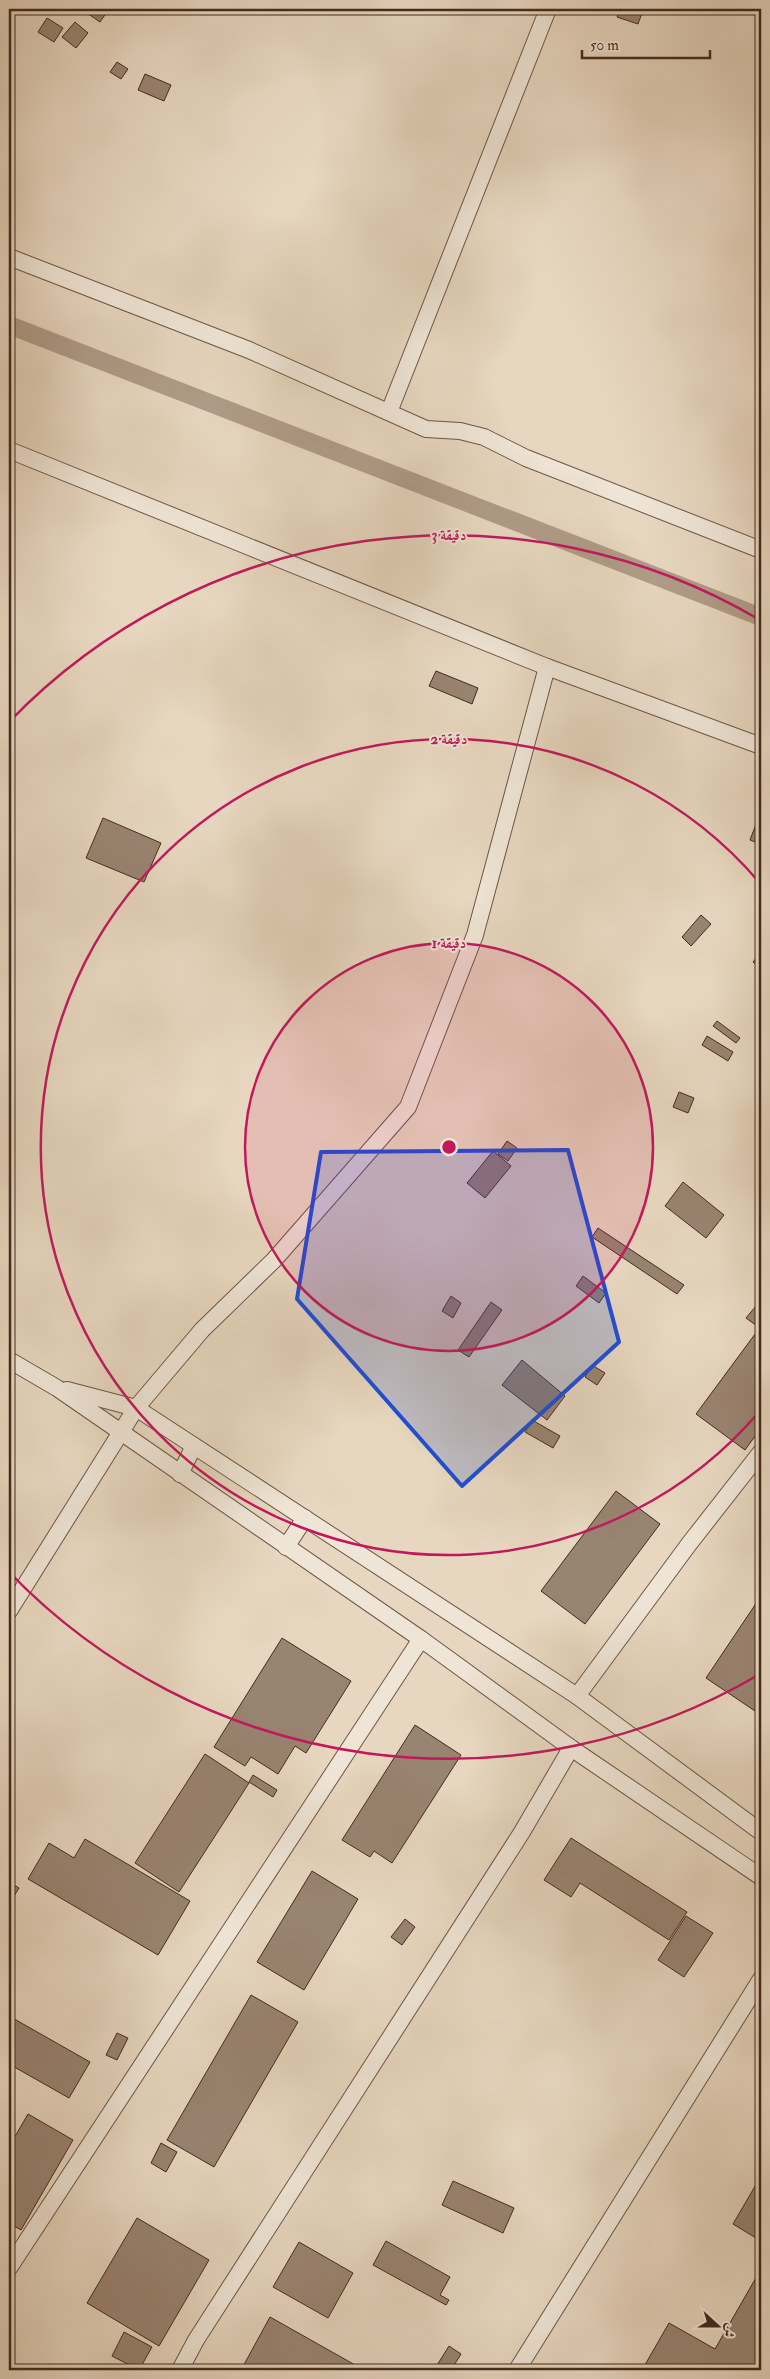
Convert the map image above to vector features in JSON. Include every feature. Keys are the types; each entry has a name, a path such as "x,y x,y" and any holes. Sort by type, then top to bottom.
{"street":[{"path":"389,412 548,9"},
{"path":"9,258 249,350 426,428 460,431 484,437 526,458 761,550"},
{"path":"9,450 547,667 761,746"},
{"path":"9,1611 119,1432 136,1408 202,1330 274,1260 408,1107 474,935 547,667"},
{"path":"9,1360 57,1388 421,1639 571,1748 761,1877"},
{"path":"57,1388 136,1408 577,1696 761,1832"},
{"path":"180,1474 194,1446"},
{"path":"577,1696 689,1544 761,1452"},
{"path":"286,1547 305,1518"},
{"path":"9,2268 421,1639"},
{"path":"180,2370 201,2332 522,1832 571,1748"},
{"path":"517,2370 761,1979"}],"highlighted area":[{"path":"568,1150 619,1342 462,1486 297,1299 321,1152"}],"building":[{"path":"81,9 109,9 100,22"},
{"path":"620,9 642,13 638,24 617,17"},
{"path":"47,18 63,28 54,42 38,32"},
{"path":"75,22 88,33 76,48 62,37"},
{"path":"117,62 128,69 121,79 110,72"},
{"path":"145,74 171,85 164,101 138,90"},
{"path":"436,671 478,688 472,704 429,686"},
{"path":"761,811 761,844 750,840"},
{"path":"103,818 161,843 144,882 86,858"},
{"path":"701,915 711,924 691,946 682,937"},
{"path":"761,952 761,969 753,962"},
{"path":"717,1021 740,1038 736,1043 713,1026"},
{"path":"707,1036 733,1052 728,1061 702,1045"},
{"path":"679,1092 694,1098 688,1113 673,1107"},
{"path":"507,1141 517,1148 508,1161 498,1154"},
{"path":"493,1151 511,1166 485,1198 467,1183"},
{"path":"683,1182 724,1215 706,1238 665,1206"},
{"path":"598,1228 684,1285 677,1294 592,1237"},
{"path":"583,1276 606,1293 599,1303 576,1286"},
{"path":"451,1296 461,1303 453,1318 442,1311"},
{"path":"761,1300 761,1320 757,1326 746,1318"},
{"path":"491,1302 502,1310 469,1357 458,1350"},
{"path":"761,1326 761,1428 745,1450 696,1414"},
{"path":"522,1360 565,1396 547,1420 502,1385"},
{"path":"592,1365 605,1373 597,1385 585,1377"},
{"path":"532,1420 560,1436 553,1448 525,1432"},
{"path":"616,1491 660,1524 585,1624 541,1591"},
{"path":"761,1596 761,1715 706,1678"},
{"path":"282,1638 351,1681 306,1753 295,1746 278,1774 251,1757 245,1766 214,1747"},
{"path":"415,1725 461,1755 392,1863 374,1851 370,1857 342,1840"},
{"path":"205,1754 249,1783 179,1892 135,1863"},
{"path":"253,1775 277,1790 273,1797 249,1782"},
{"path":"571,1838 687,1912 669,1940 580,1883 571,1897 544,1880"},
{"path":"85,1839 190,1901 158,1955 28,1879 49,1843 74,1858"},
{"path":"312,1871 358,1899 304,1990 257,1962"},
{"path":"9,1882 19,1888 9,1904"},
{"path":"686,1916 713,1933 684,1977 658,1960"},
{"path":"405,1919 415,1927 402,1945 391,1937"},
{"path":"251,1995 298,2022 214,2167 167,2140"},
{"path":"9,2016 90,2062 69,2098 9,2064"},
{"path":"117,2033 128,2038 117,2060 106,2055"},
{"path":"28,2114 73,2140 21,2230 9,2223 9,2147"},
{"path":"161,2143 177,2152 166,2172 151,2163"},
{"path":"761,2176 761,2241 733,2224"},
{"path":"453,2181 514,2208 503,2233 442,2205"},
{"path":"137,2218 209,2260 159,2346 87,2303"},
{"path":"386,2241 450,2277 440,2295 449,2300 446,2305 373,2265"},
{"path":"299,2242 353,2273 328,2318 273,2287"},
{"path":"761,2269 761,2362 756,2370 642,2370 669,2323 715,2349"},
{"path":"270,2317 364,2370 241,2370"},
{"path":"124,2332 152,2347 139,2370 112,2356"},
{"path":"449,2346 461,2354 451,2370 434,2370"}],"waterway":[{"path":"9,325 761,617"}]}
